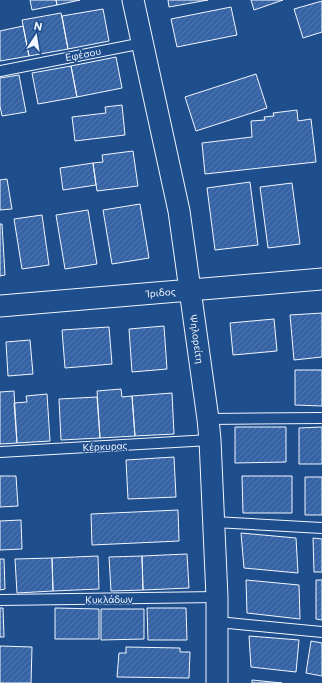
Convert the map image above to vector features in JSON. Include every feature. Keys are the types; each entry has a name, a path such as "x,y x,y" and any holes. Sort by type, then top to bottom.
{"street":[{"name":"Ψηλορείτη","path":"134,0 179,211 208,419 218,622 217,683"},
{"name":"Ίριδος","path":"0,306 322,279"}],"lane":[{"name":"Εφέσου","path":"0,71 143,43"},
{"path":"208,419 322,418"},
{"name":"Κέρκυρας","path":"0,452 210,440"},
{"path":"214,522 322,528"},
{"name":"Κυκλάδων","path":"0,600 217,597"},
{"path":"218,622 322,632"}],"building":[{"path":"30,0 56,0 57,5 32,10"},
{"path":"56,0 80,0 57,5"},
{"path":"168,0 208,0 169,7"},
{"path":"251,0 283,0 254,10"},
{"path":"322,1 322,32 303,38 294,9"},
{"path":"231,7 237,35 177,47 171,19"},
{"path":"103,9 109,41 68,49 62,16"},
{"path":"61,13 68,49 29,56 22,20"},
{"path":"23,26 29,56 0,61 0,31"},
{"path":"116,57 122,88 77,97 71,66"},
{"path":"71,66 77,97 38,104 32,73"},
{"path":"256,74 267,108 196,131 185,97"},
{"path":"19,75 26,112 2,116 0,106 0,78"},
{"path":"122,105 125,135 75,141 72,117 106,113 105,107"},
{"path":"297,110 298,121 311,119 316,162 205,174 202,143 252,137 251,121 265,120 264,117 274,116 273,113"},
{"path":"133,151 138,186 97,191 93,163 103,162 102,155"},
{"path":"93,163 96,185 63,190 60,168"},
{"path":"7,179 12,209 0,210 0,180"},
{"path":"250,182 258,245 215,250 207,188"},
{"path":"292,183 300,244 268,248 260,187"},
{"path":"140,204 149,258 112,264 103,210"},
{"path":"88,210 97,264 65,269 56,215"},
{"path":"42,215 49,265 22,269 14,219"},
{"path":"0,224 2,224 5,275 0,276"},
{"path":"322,313 322,357 294,360 290,315"},
{"path":"274,319 277,351 233,355 230,323"},
{"path":"164,326 167,369 132,372 129,329"},
{"path":"109,327 112,364 65,368 62,330"},
{"path":"30,340 33,374 8,376 6,342"},
{"path":"295,370 322,370 322,406 295,405"},
{"path":"121,389 122,397 132,396 135,436 100,438 97,391"},
{"path":"14,391 17,443 0,444 0,392"},
{"path":"172,393 174,434 135,436 132,396"},
{"path":"47,394 50,441 17,443 14,403 27,402 26,396"},
{"path":"97,397 100,438 61,440 59,399"},
{"path":"235,427 286,427 286,462 235,463"},
{"path":"322,427 322,464 299,464 299,428"},
{"path":"174,457 176,497 128,499 126,460"},
{"path":"0,476 16,476 18,506 0,507"},
{"path":"242,476 292,476 292,513 243,513"},
{"path":"305,477 322,477 322,515 305,515"},
{"path":"178,510 179,541 92,545 91,514"},
{"path":"21,520 22,549 0,550 0,521"},
{"path":"241,533 296,538 298,573 244,568"},
{"path":"313,538 322,539 322,572 314,572"},
{"path":"187,554 189,588 143,590 142,556"},
{"path":"98,556 99,589 53,591 52,558"},
{"path":"142,556 143,590 111,591 109,557"},
{"path":"52,558 53,591 17,593 15,559"},
{"path":"0,559 4,559 5,589 0,590"},
{"path":"246,580 299,585 300,619 247,613"},
{"path":"316,580 322,580 322,620 316,619"},
{"path":"0,608 3,608 4,637 0,637"},
{"path":"55,608 99,609 99,639 55,639"},
{"path":"147,608 186,608 187,640 148,640"},
{"path":"101,609 144,609 144,639 101,640"},
{"path":"249,636 299,640 296,672 251,667"},
{"path":"311,641 322,643 322,676 306,673"},
{"path":"0,646 32,647 31,683 0,683"},
{"path":"126,647 180,648 180,652 190,652 189,678 117,677 119,653 126,653"},
{"path":"252,680 282,683 252,683"}]}
